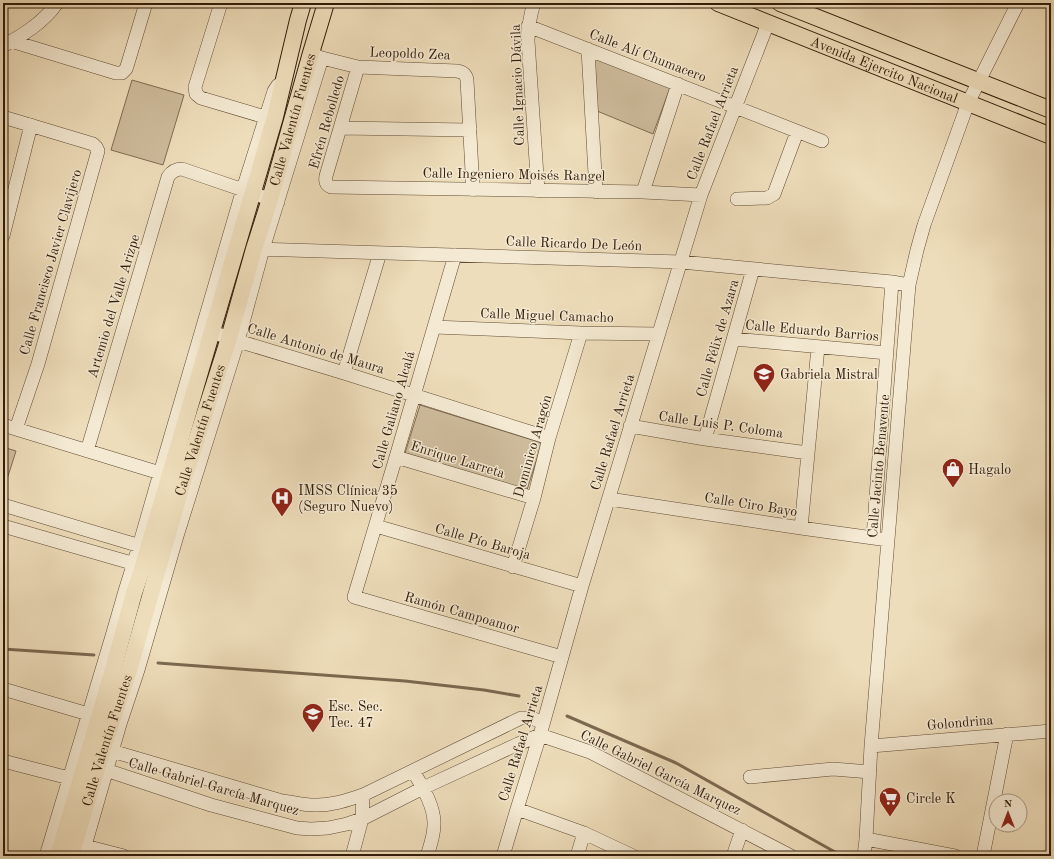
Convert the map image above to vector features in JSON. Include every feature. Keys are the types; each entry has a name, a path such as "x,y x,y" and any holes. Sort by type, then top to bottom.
{"main road":[{"name":"Calle Valentín Fuentes","path":"71,856 102,748 105,719 129,640 134,593 150,568 155,551 193,398 236,248 248,191 274,117 303,3"},
{"name":"Calle Valentín Fuentes","path":"155,551 182,485 233,340 317,56 326,3"},
{"name":"Avenida Ejercito Nacional","path":"718,3 1051,136"},
{"name":"Avenida Ejercito Nacional","path":"780,3 1051,110"},
{"path":"177,413 193,398"},
{"name":"Calle Valentín Fuentes","path":"58,856 97,767"}],"street":[{"path":"7,43 43,19 57,3"},
{"path":"7,43 116,73 122,73 126,69 146,3"},
{"path":"221,3 195,87 196,94 201,98 265,118"},
{"name":"Calle Ignacio Dávila","path":"534,3 528,26 528,42 538,191"},
{"name":"Calle Jacinto Benavente","path":"864,856 871,746 909,285 924,225 968,103 1018,3"},
{"name":"Calle Rafael Arrieta","path":"503,856 542,729 582,586 701,195 768,23"},
{"name":"Calle Alí Chumacero","path":"528,26 822,142"},
{"path":"588,49 596,192"},
{"name":"Leopoldo Zea","path":"317,56 358,68 458,71 464,73 467,77 473,190"},
{"name":"Efrén Rebolledo","path":"327,185 326,176 358,68"},
{"path":"46,856 69,778 105,719 121,667 155,551 160,473 177,413 248,191 265,118 274,91 284,76"},
{"path":"643,192 678,84"},
{"path":"3,117 32,125 9,191 3,236"},
{"name":"Calle Francisco Javier Clavijero","path":"16,429 38,364 98,153 97,148 93,144 32,125"},
{"path":"340,128 470,130"},
{"path":"737,199 767,198 774,194 797,132"},
{"name":"Artemio del Valle Arizpe","path":"87,451 168,178 173,171 182,169 248,191"},
{"name":"Calle Ingeniero Moisés Rangel","path":"327,185 333,187 643,192 701,195"},
{"path":"248,191 274,201"},
{"name":"Calle Ricardo De León","path":"236,248 681,262 892,282 909,285"},
{"path":"344,373 380,253"},
{"name":"Calle Galiano Alcalá","path":"354,597 455,255"},
{"name":"Calle Félix de Azara","path":"705,439 753,269"},
{"path":"873,538 892,282"},
{"name":"Calle Miguel Camacho","path":"434,327 581,333 658,334"},
{"name":"Calle Antonio de Maura","path":"212,332 233,340 344,373 549,438"},
{"name":"Dominico Aragón","path":"513,567 534,498 549,438 581,333"},
{"name":"Calle Eduardo Barrios","path":"734,340 887,353"},
{"path":"800,528 818,347"},
{"path":"3,426 160,473"},
{"name":"Calle Luis P. Coloma","path":"630,426 705,439 808,453"},
{"name":"Enrique Larreta","path":"396,457 534,498"},
{"name":"Calle Ciro Bayo","path":"609,499 888,540"},
{"path":"3,505 155,551"},
{"path":"3,526 150,568"},
{"name":"Calle Pío Baroja","path":"376,526 582,586"},
{"name":"Ramón Campoamor","path":"354,597 562,657"},
{"path":"3,689 105,719"},
{"name":"Calle Gabriel García Marquez","path":"102,748 282,801 313,806 342,802 363,795 521,718 532,718 542,729 590,752 791,856"},
{"name":"Calle Gabriel García Marquez","path":"97,767 211,805 297,828 328,828 362,819 423,788 518,744 542,729"},
{"name":"Golondrina","path":"871,746 1051,731"},
{"path":"983,856 1007,734"},
{"path":"3,761 69,778"},
{"path":"97,767 84,851 124,856"},
{"path":"750,777 833,769 870,772"},
{"path":"413,771 423,788 434,818 433,836 427,856"},
{"path":"352,856 362,819 363,795"},
{"path":"517,809 584,833 634,856"},
{"path":"733,856 742,830"},
{"path":"577,856 584,833"},
{"path":"866,839 955,856"}],"shaded area":[{"path":"594,59 600,60 670,88 653,134 597,111"},
{"path":"132,80 184,95 163,165 111,150"},
{"path":"420,405 542,443 527,490 405,453"},
{"path":"3,447 16,451 3,492"}],"waterway":[{"path":"3,649 94,655"},
{"path":"158,663 405,681 484,690 519,696"},
{"path":"567,716 676,763 835,852"}],"place":[{"name":"Gabriela Mistral","path":"764,394"},
{"name":"Hagalo","path":"953,488"},
{"name":"IMSS Clínica 35 (Seguro Nuevo)","path":"282,518"},
{"name":"Esc. Sec. Tec. 47","path":"313,734"},
{"name":"Circle K","path":"890,818"}]}
